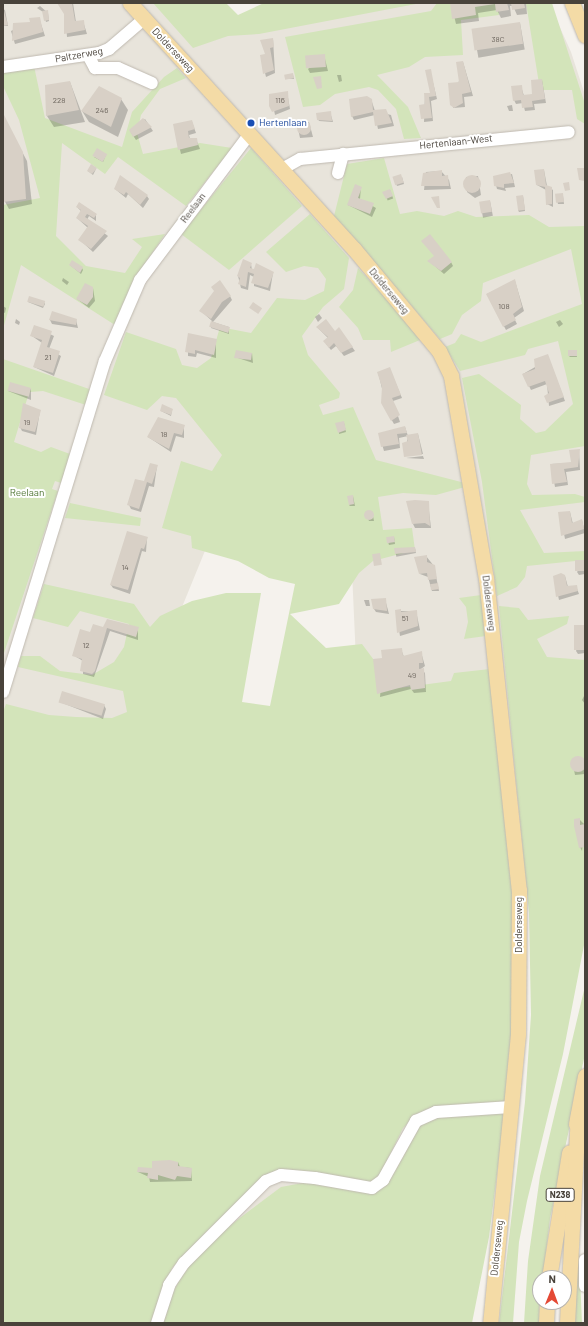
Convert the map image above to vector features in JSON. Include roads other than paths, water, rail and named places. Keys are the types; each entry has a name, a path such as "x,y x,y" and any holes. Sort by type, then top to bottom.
{"main road":[{"name":"Dolderseweg","path":"130,3 282,169 439,351 451,376 486,578 519,890 518,1034 490,1323"},
{"path":"572,3 585,35"},
{"name":"N238","path":"550,1270 562,1184 585,1076"},
{"name":"N238","path":"567,1323 578,1114"},
{"path":"546,1323 547,1310"}],"street":[{"name":"Paltzerweg","path":"3,67 88,55 109,49 144,18"},
{"path":"88,55 95,68 118,68 152,83"},
{"name":"Hertenlaan-West","path":"282,169 300,159 569,132"},
{"name":"Reelaan","path":"3,692 105,361 140,280 250,135"},
{"path":"338,173 343,154"},
{"path":"157,1323 169,1285 184,1263 266,1181 281,1176 315,1178 372,1188 383,1180 410,1127 420,1118 436,1112 511,1107"},
{"path":"585,1260 585,1286"}],"place":[{"name":"Hertenlaan","path":"251,123"}]}
